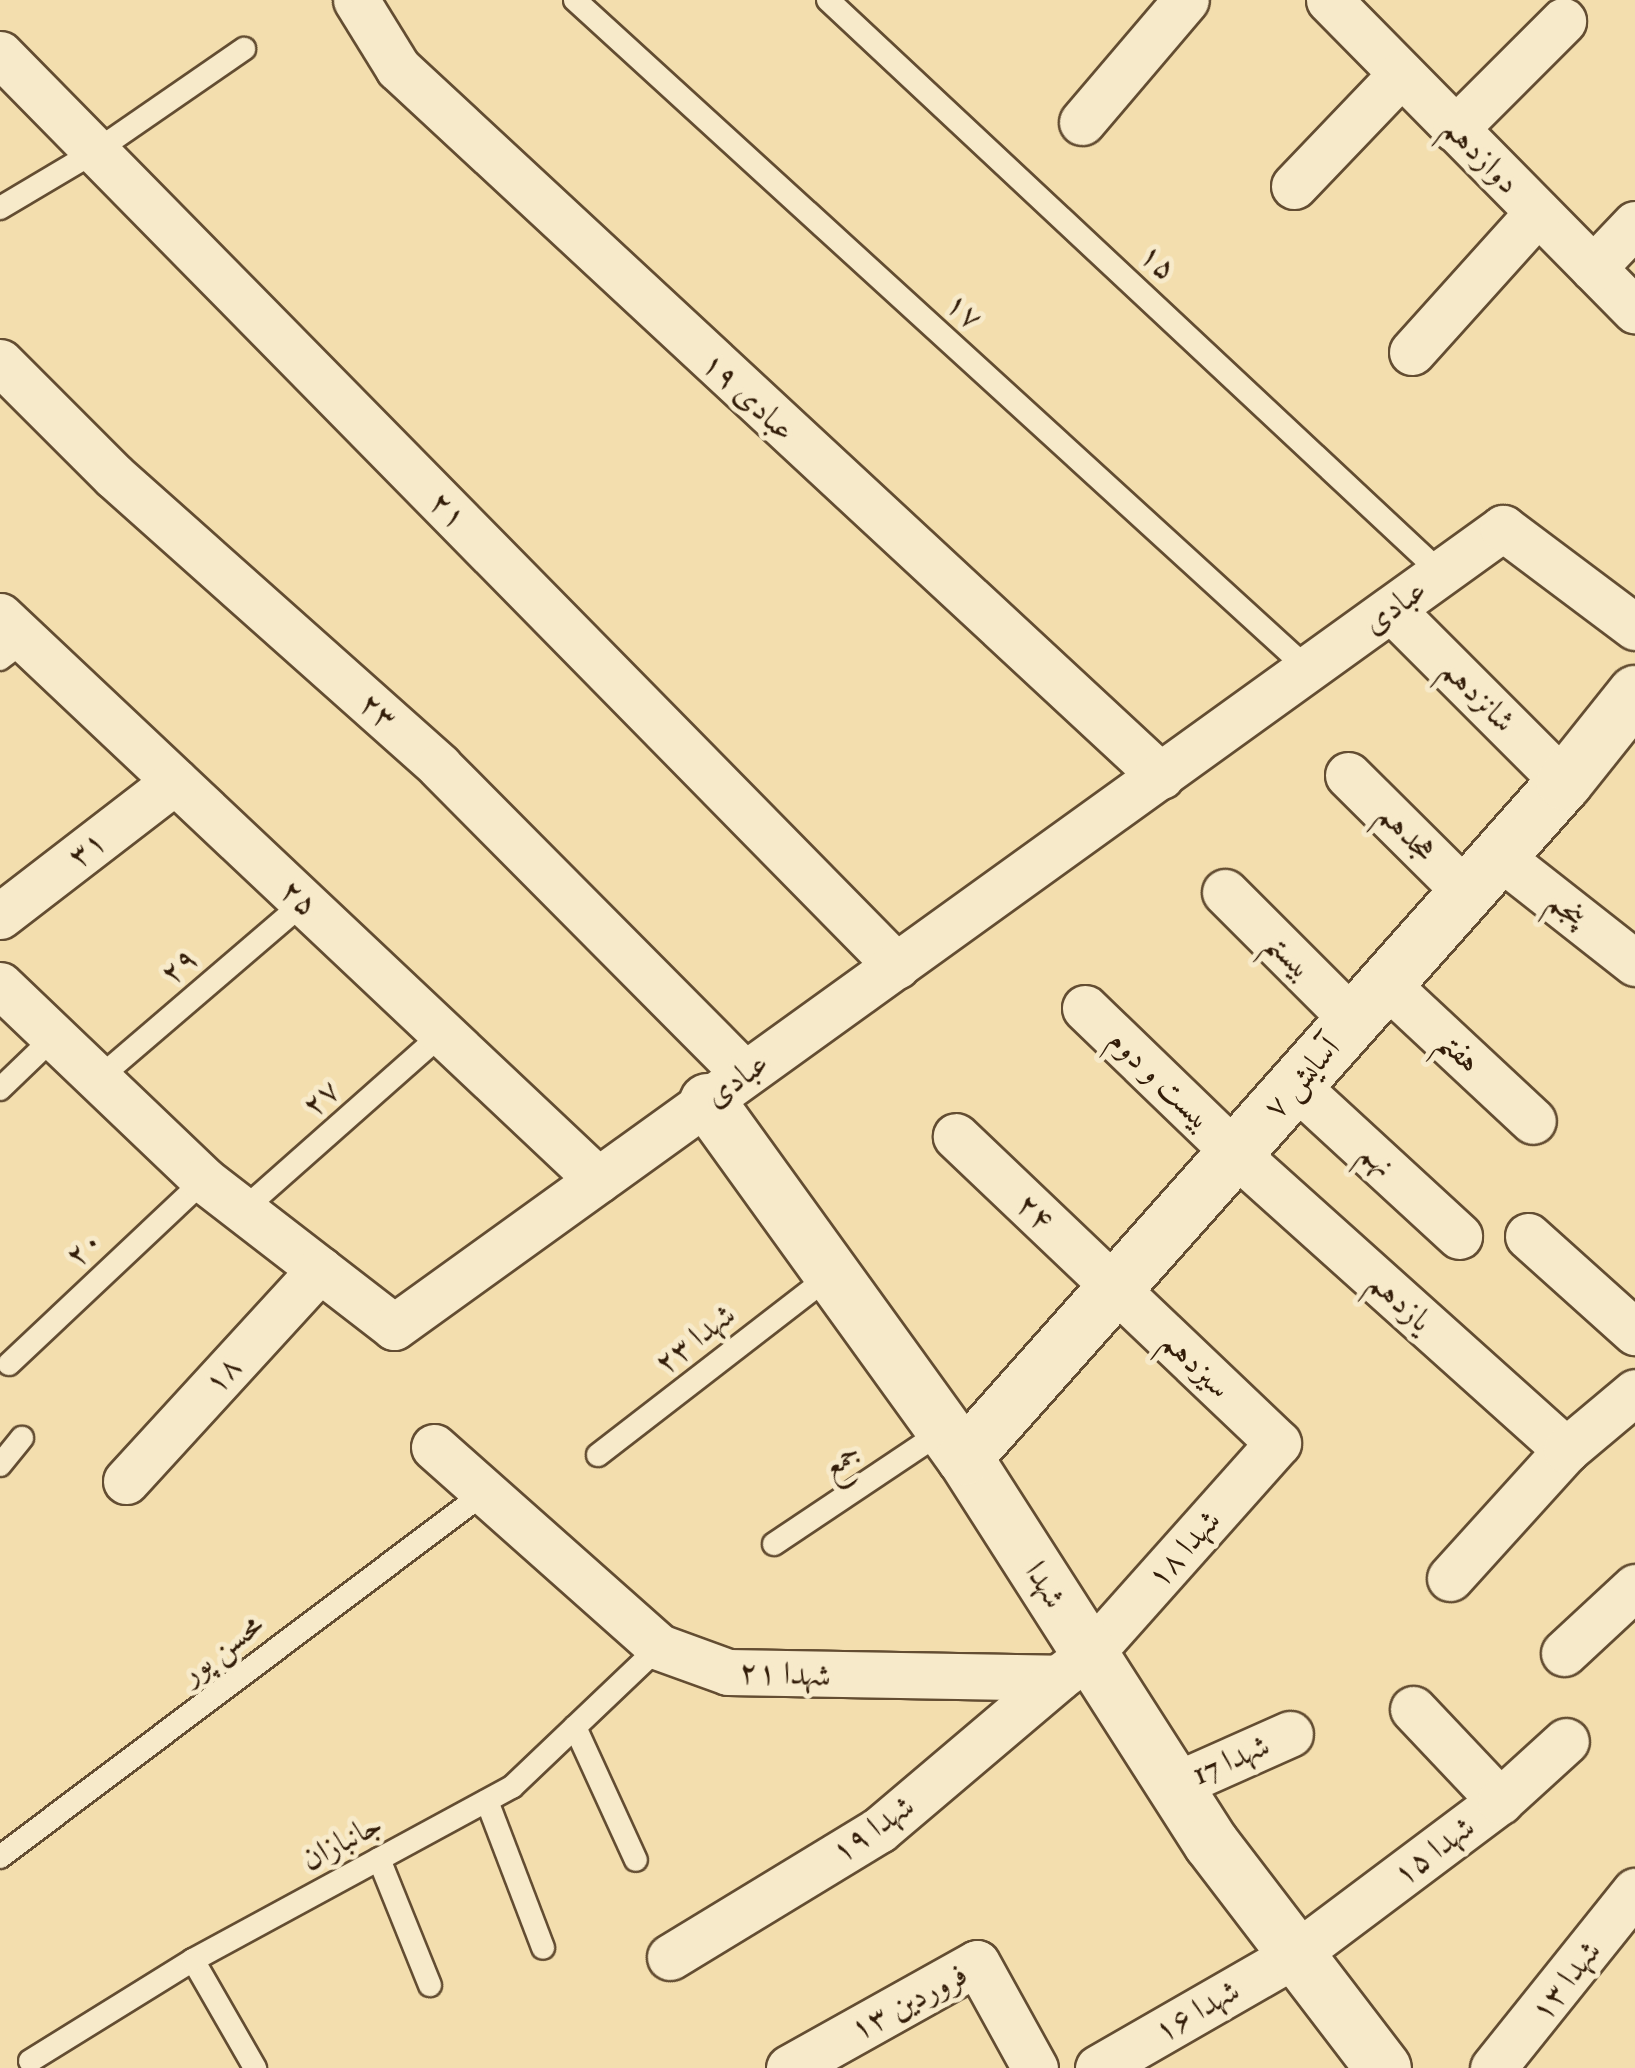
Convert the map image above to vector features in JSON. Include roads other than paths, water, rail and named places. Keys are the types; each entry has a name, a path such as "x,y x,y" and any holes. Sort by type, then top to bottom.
{"street":[{"name":"عبادی ۱۹","path":"356,0 398,68 1160,776"},
{"path":"1082,122 1186,0"},
{"name":"دوازدهم","path":"1329,0 1635,310"},
{"path":"1455,129 1564,20"},
{"name":"۲۱","path":"0,54 897,966"},
{"path":"1294,186 1401,74"},
{"path":"1412,352 1538,212"},
{"path":"1593,268 1635,224"},
{"name":"۲۳","path":"0,362 114,476 439,766 726,1087"},
{"name":"عبادی","path":"0,985 204,1180 394,1326 1503,528 1635,628"},
{"name":"شانزدهم","path":"1392,610 1564,782"},
{"name":"۲۵","path":"8,638 175,781 598,1180"},
{"name":"آسایش ۷","path":"954,1444 1115,1288 1564,782 1635,693"},
{"name":"هجدهم","path":"1348,775 1483,874"},
{"name":"۳۱","path":"0,916 175,781"},
{"name":"پنجم","path":"1483,874 1635,962"},
{"name":"بیستم","path":"1225,892 1369,1001"},
{"name":"هفتم","path":"1369,1001 1532,1121"},
{"name":"بیست و دوم","path":"1085,1008 1235,1153"},
{"name":"نهم","path":"1296,1085 1459,1236"},
{"name":"شهدا","path":"726,1087 832,1274 954,1444 1074,1667 1172,1786 1383,2068"},
{"name":"۲۴","path":"956,1136 1115,1288"},
{"name":"یازدهم","path":"1235,1153 1566,1450"},
{"path":"1528,1236 1635,1332"},
{"name":"۱۸","path":"126,1481 320,1270"},
{"name":"سیزدهم","path":"1115,1288 1278,1443"},
{"path":"1450,1578 1566,1450 1635,1392"},
{"name":"شهدا ۱۸","path":"1074,1667 1278,1443"},
{"name":"شهدا ۲۱","path":"434,1446 659,1648 728,1672 1074,1667"},
{"path":"1564,1653 1635,1587"},
{"name":"شهدا ۱۹","path":"670,1957 879,1830 1074,1667"},
{"path":"1412,1709 1500,1801"},
{"name":"شهدا 17","path":"1172,1786 1290,1734"},
{"name":"شهدا ۱۵","path":"1296,1954 1500,1801 1566,1741"},
{"name":"شهدا ۱۳","path":"1493,2068 1635,1891"},
{"name":"شهدا ۱۶","path":"1098,2068 1296,1954"},
{"name":"فروردین ۱۳","path":"790,2068 977,1963 1035,2068"}],"lane":[{"name":"۱۷","path":"575,0 1308,670"},
{"name":"۱۵","path":"828,0 1442,574"},
{"path":"0,208 96,151 244,49"},
{"name":"۲۹","path":"98,1080 303,903"},
{"name":"۲۷","path":"243,1210 443,1034"},
{"path":"0,1089 54,1038"},
{"name":"۲۰","path":"9,1364 204,1180"},
{"name":"شهدا ۲۳","path":"598,1455 832,1274"},
{"path":"0,1466 22,1438"},
{"name":"جمع","path":"774,1544 954,1444"},
{"name":"محسن پور","path":"0,1857 484,1493"},
{"name":"جانبازان","path":"30,2061 193,1960 512,1787 659,1648"},
{"path":"575,1727 636,1860"},
{"path":"486,1801 543,1948"},
{"path":"378,1860 430,1985"},
{"path":"193,1960 255,2068"}]}
